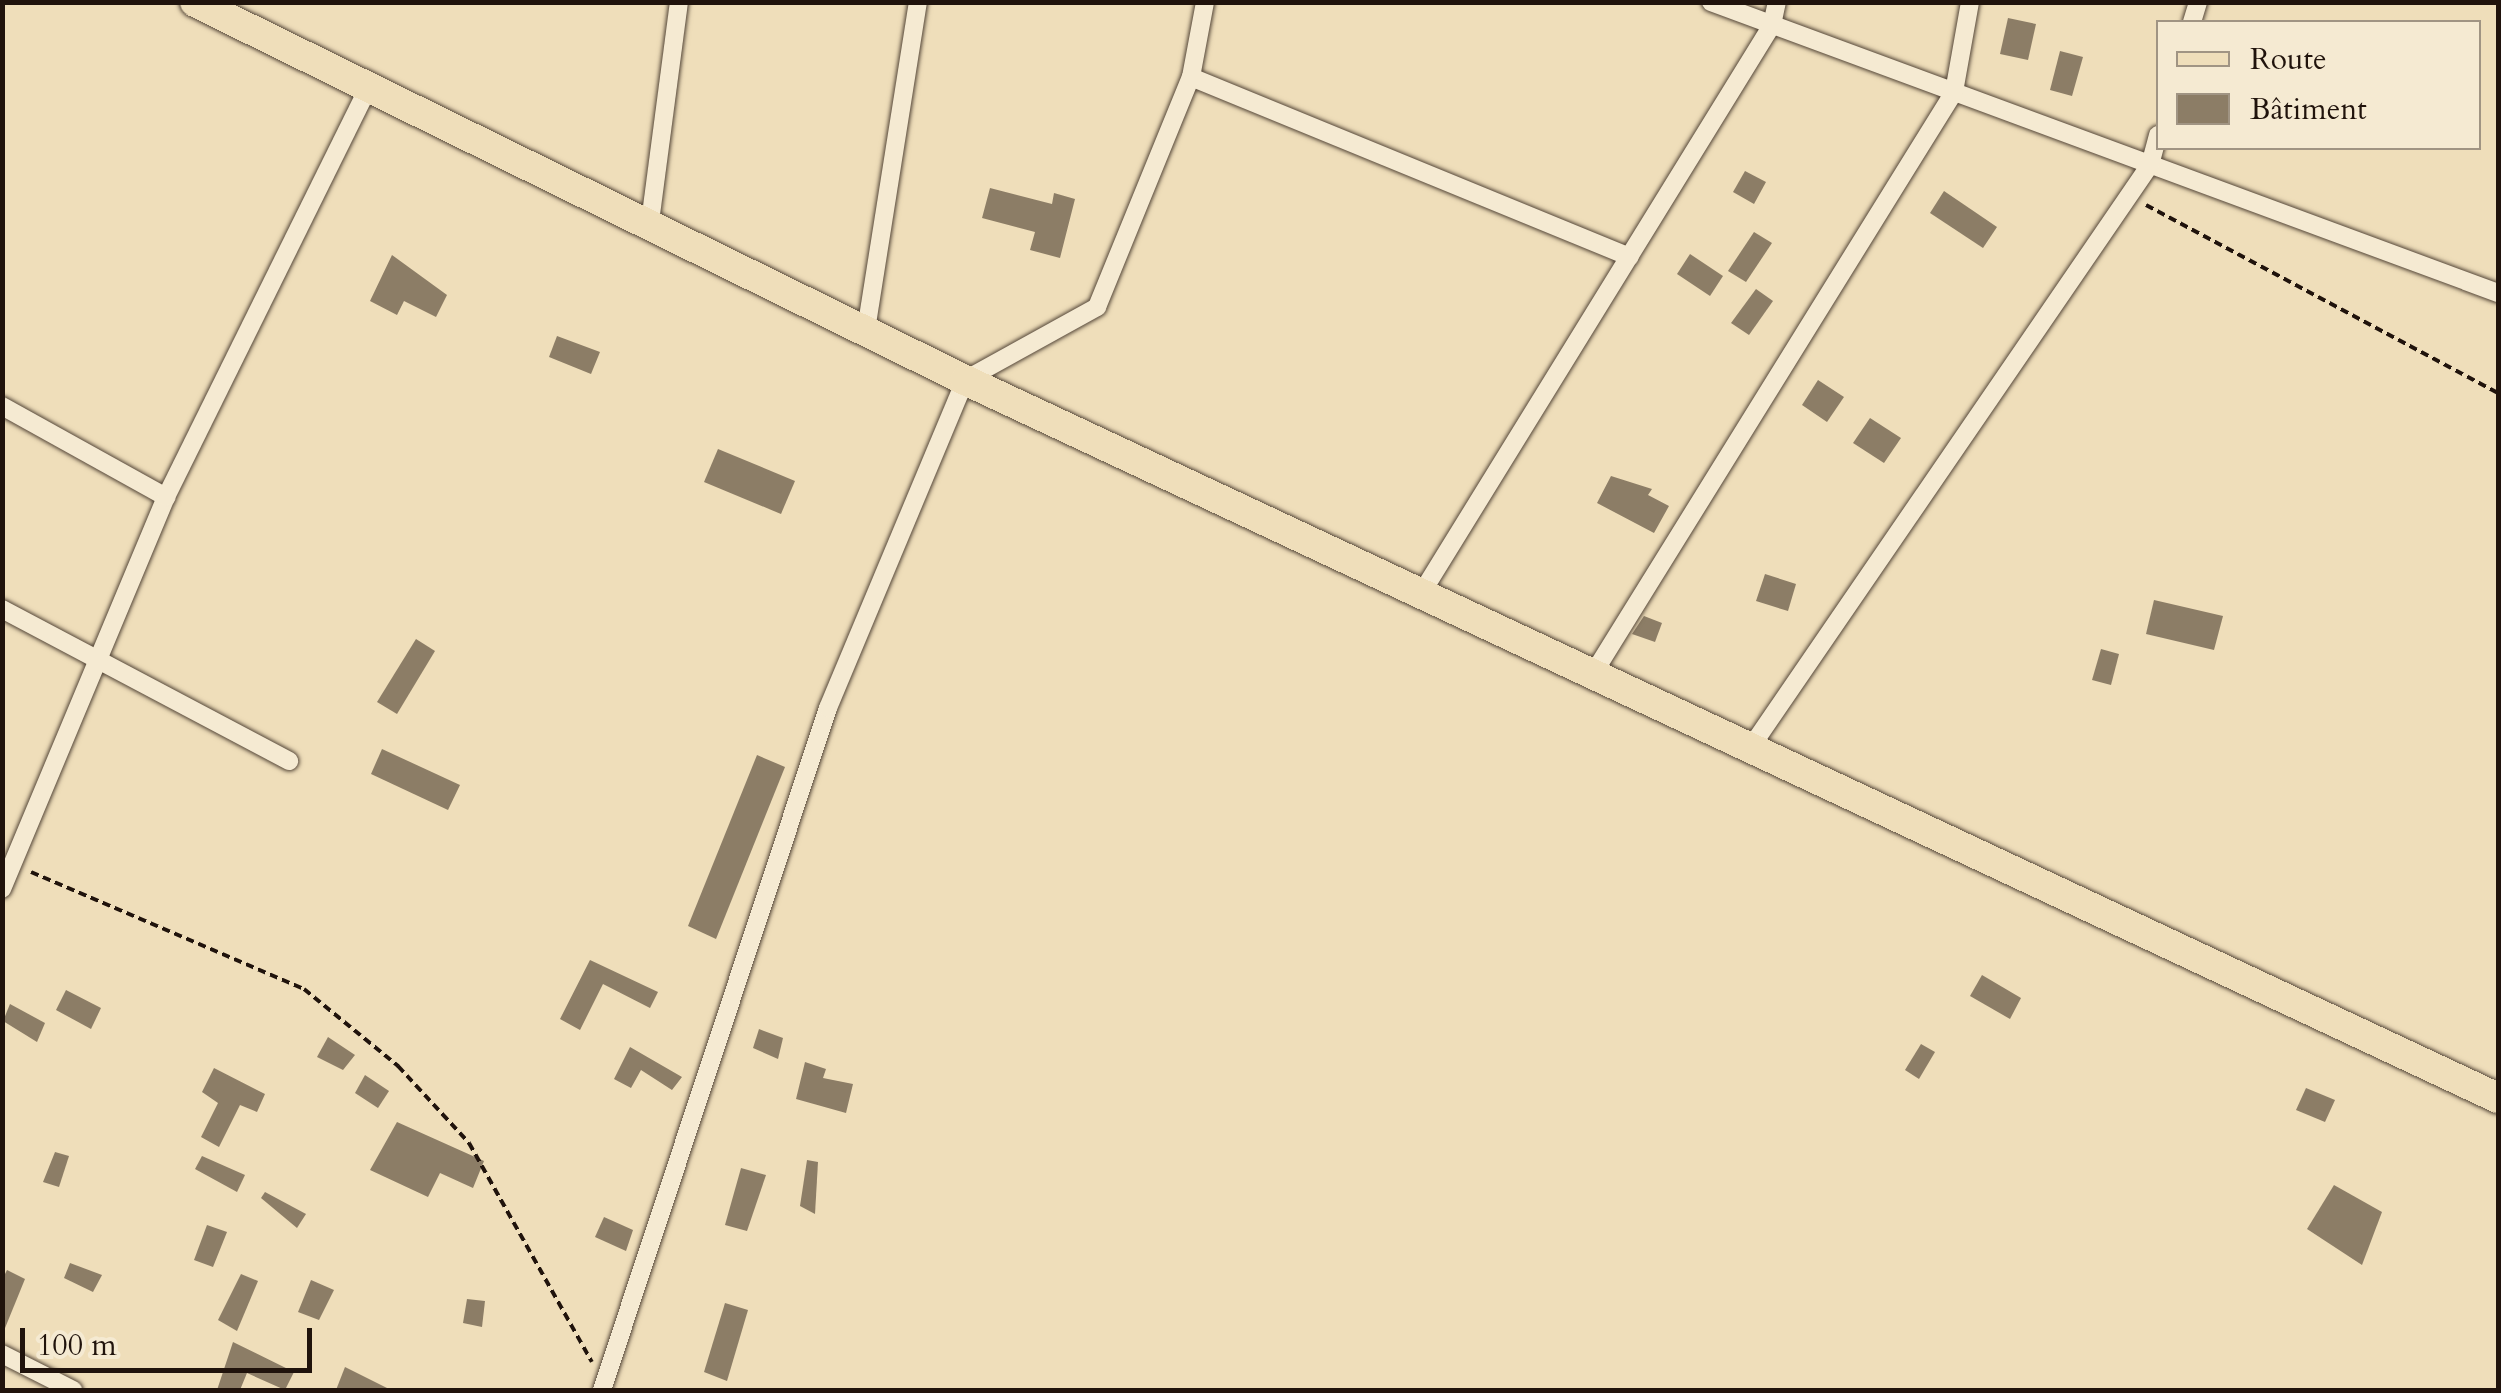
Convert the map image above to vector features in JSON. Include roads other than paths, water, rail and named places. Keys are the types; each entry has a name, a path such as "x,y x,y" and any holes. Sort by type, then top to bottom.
{"main road":[{"path":"196,2 966,380 2498,1098"}],"street":[{"path":"650,222 680,2"},
{"path":"866,330 918,2"},
{"path":"602,1390 821,727 966,380 1097,307 1191,77 1205,2"},
{"path":"1711,2 2498,293"},
{"path":"1421,594 1772,25 1777,2"},
{"path":"1593,674 1954,92 1970,2"},
{"path":"1191,77 1629,257"},
{"path":"2,889 166,498 369,86"},
{"path":"1751,747 2150,164 2156,142"},
{"path":"2,406 166,498"},
{"path":"2,609 289,761"},
{"path":"2,1354 73,1390"}]}
